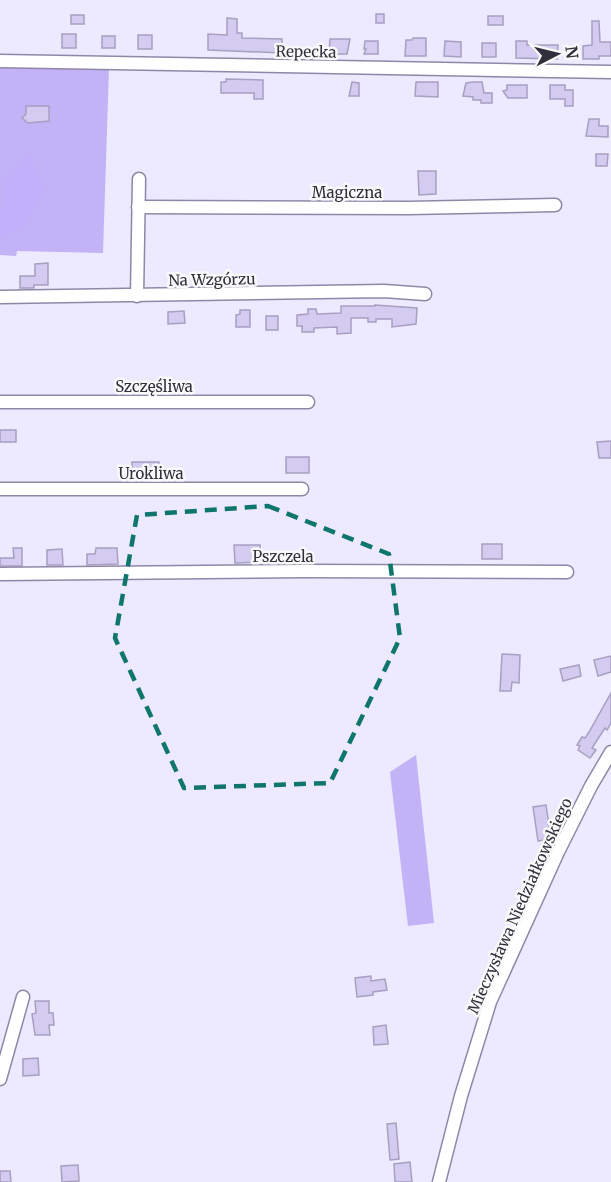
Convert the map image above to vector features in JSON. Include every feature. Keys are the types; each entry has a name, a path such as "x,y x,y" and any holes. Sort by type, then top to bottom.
{"street":[{"name":"Repecka","path":"0,61 611,72"},
{"path":"137,296 139,179"},
{"name":"Magiczna","path":"138,207 409,208 555,205"},
{"name":"Na Wzgórzu","path":"0,297 384,291 425,294"},
{"name":"Szczęśliwa","path":"0,402 308,402"},
{"name":"Urokliwa","path":"0,489 302,489"},
{"name":"Pszczela","path":"0,574 293,571 567,572"},
{"name":"Mieczysława Niedziałkowskiego","path":"439,1182 461,1096 490,1002 558,852 611,752"},
{"path":"0,1079 23,997"}],"highlighted area":[{"path":"268,506 389,554 400,638 330,783 184,788 115,638 137,515"}],"shaded area":[{"path":"0,65 109,68 103,253 17,251 16,256 0,255"},
{"path":"29,153 45,188 26,224 0,239 0,211 3,200 1,178"},
{"path":"416,755 434,923 408,926 390,772"}],"building":[{"path":"376,14 384,14 384,23 376,23"},
{"path":"71,15 84,15 84,24 71,24"},
{"path":"488,16 503,16 503,25 488,25"},
{"path":"227,18 237,19 237,33 242,33 242,38 282,39 282,53 208,50 208,34 227,35"},
{"path":"592,21 599,21 600,42 611,42 611,56 583,59 583,46 592,45"},
{"path":"62,34 76,34 76,48 62,48"},
{"path":"138,35 152,35 152,49 138,49"},
{"path":"102,36 115,36 115,48 102,48"},
{"path":"426,38 426,56 405,56 406,40"},
{"path":"330,39 350,39 347,54 329,54"},
{"path":"365,41 378,41 378,54 364,54"},
{"path":"445,41 461,42 461,57 444,56"},
{"path":"516,41 527,41 527,45 558,45 557,59 516,58"},
{"path":"482,43 496,43 496,57 482,57"},
{"path":"226,79 263,80 263,99 254,99 254,93 221,93 221,82 226,82"},
{"path":"352,82 359,83 359,96 349,96"},
{"path":"416,82 438,82 438,97 415,96"},
{"path":"482,82 484,93 492,93 492,103 481,103 481,100 463,96 466,83"},
{"path":"507,85 527,85 527,98 508,98 503,91 507,90"},
{"path":"550,85 565,85 565,90 573,90 573,106 565,106 565,99 550,99"},
{"path":"26,106 49,106 49,121 28,123 22,118 26,114"},
{"path":"589,119 599,119 599,126 608,126 608,137 586,136"},
{"path":"596,154 608,154 607,166 596,166"},
{"path":"418,171 436,171 436,194 419,195"},
{"path":"48,263 48,285 20,288 20,276 35,276 35,264"},
{"path":"375,305 417,308 416,324 392,327 392,319 376,319 376,322 368,322 368,318 351,318 351,333 337,334 337,327 314,328 314,332 302,332 302,326 297,326 297,315 308,314 308,309 316,309 317,314 341,313 341,306"},
{"path":"240,310 250,310 250,327 236,327 236,315 240,314"},
{"path":"184,311 185,323 168,324 168,312"},
{"path":"266,316 278,316 278,330 266,330"},
{"path":"0,430 16,430 16,442 0,442"},
{"path":"611,441 611,458 599,458 597,442"},
{"path":"286,457 309,457 309,473 286,473"},
{"path":"132,462 159,462 159,477 132,477"},
{"path":"482,544 502,544 502,559 482,559"},
{"path":"234,545 260,545 261,562 235,563"},
{"path":"13,548 22,548 22,566 0,566 0,558 14,558"},
{"path":"96,548 117,548 118,564 87,565 87,554 95,554"},
{"path":"62,549 63,565 47,565 47,550"},
{"path":"502,654 520,655 519,683 512,682 511,691 500,691"},
{"path":"611,656 611,672 598,676 594,660"},
{"path":"579,665 581,676 563,681 560,669"},
{"path":"611,693 611,723 592,748 596,750 590,758 578,750 580,746 577,745 589,732"},
{"path":"546,805 551,839 538,841 533,807"},
{"path":"371,976 371,981 385,979 387,990 357,997 355,978"},
{"path":"35,1001 49,1001 49,1013 53,1013 54,1025 49,1025 50,1035 35,1035 32,1014 36,1013"},
{"path":"386,1025 388,1044 374,1045 373,1027"},
{"path":"38,1058 39,1075 23,1076 23,1059"},
{"path":"396,1123 399,1159 390,1160 387,1124"},
{"path":"410,1162 412,1182 395,1182 394,1164"},
{"path":"78,1165 79,1181 62,1182 61,1166"},
{"path":"0,1171 10,1171 11,1182 0,1182"}]}
